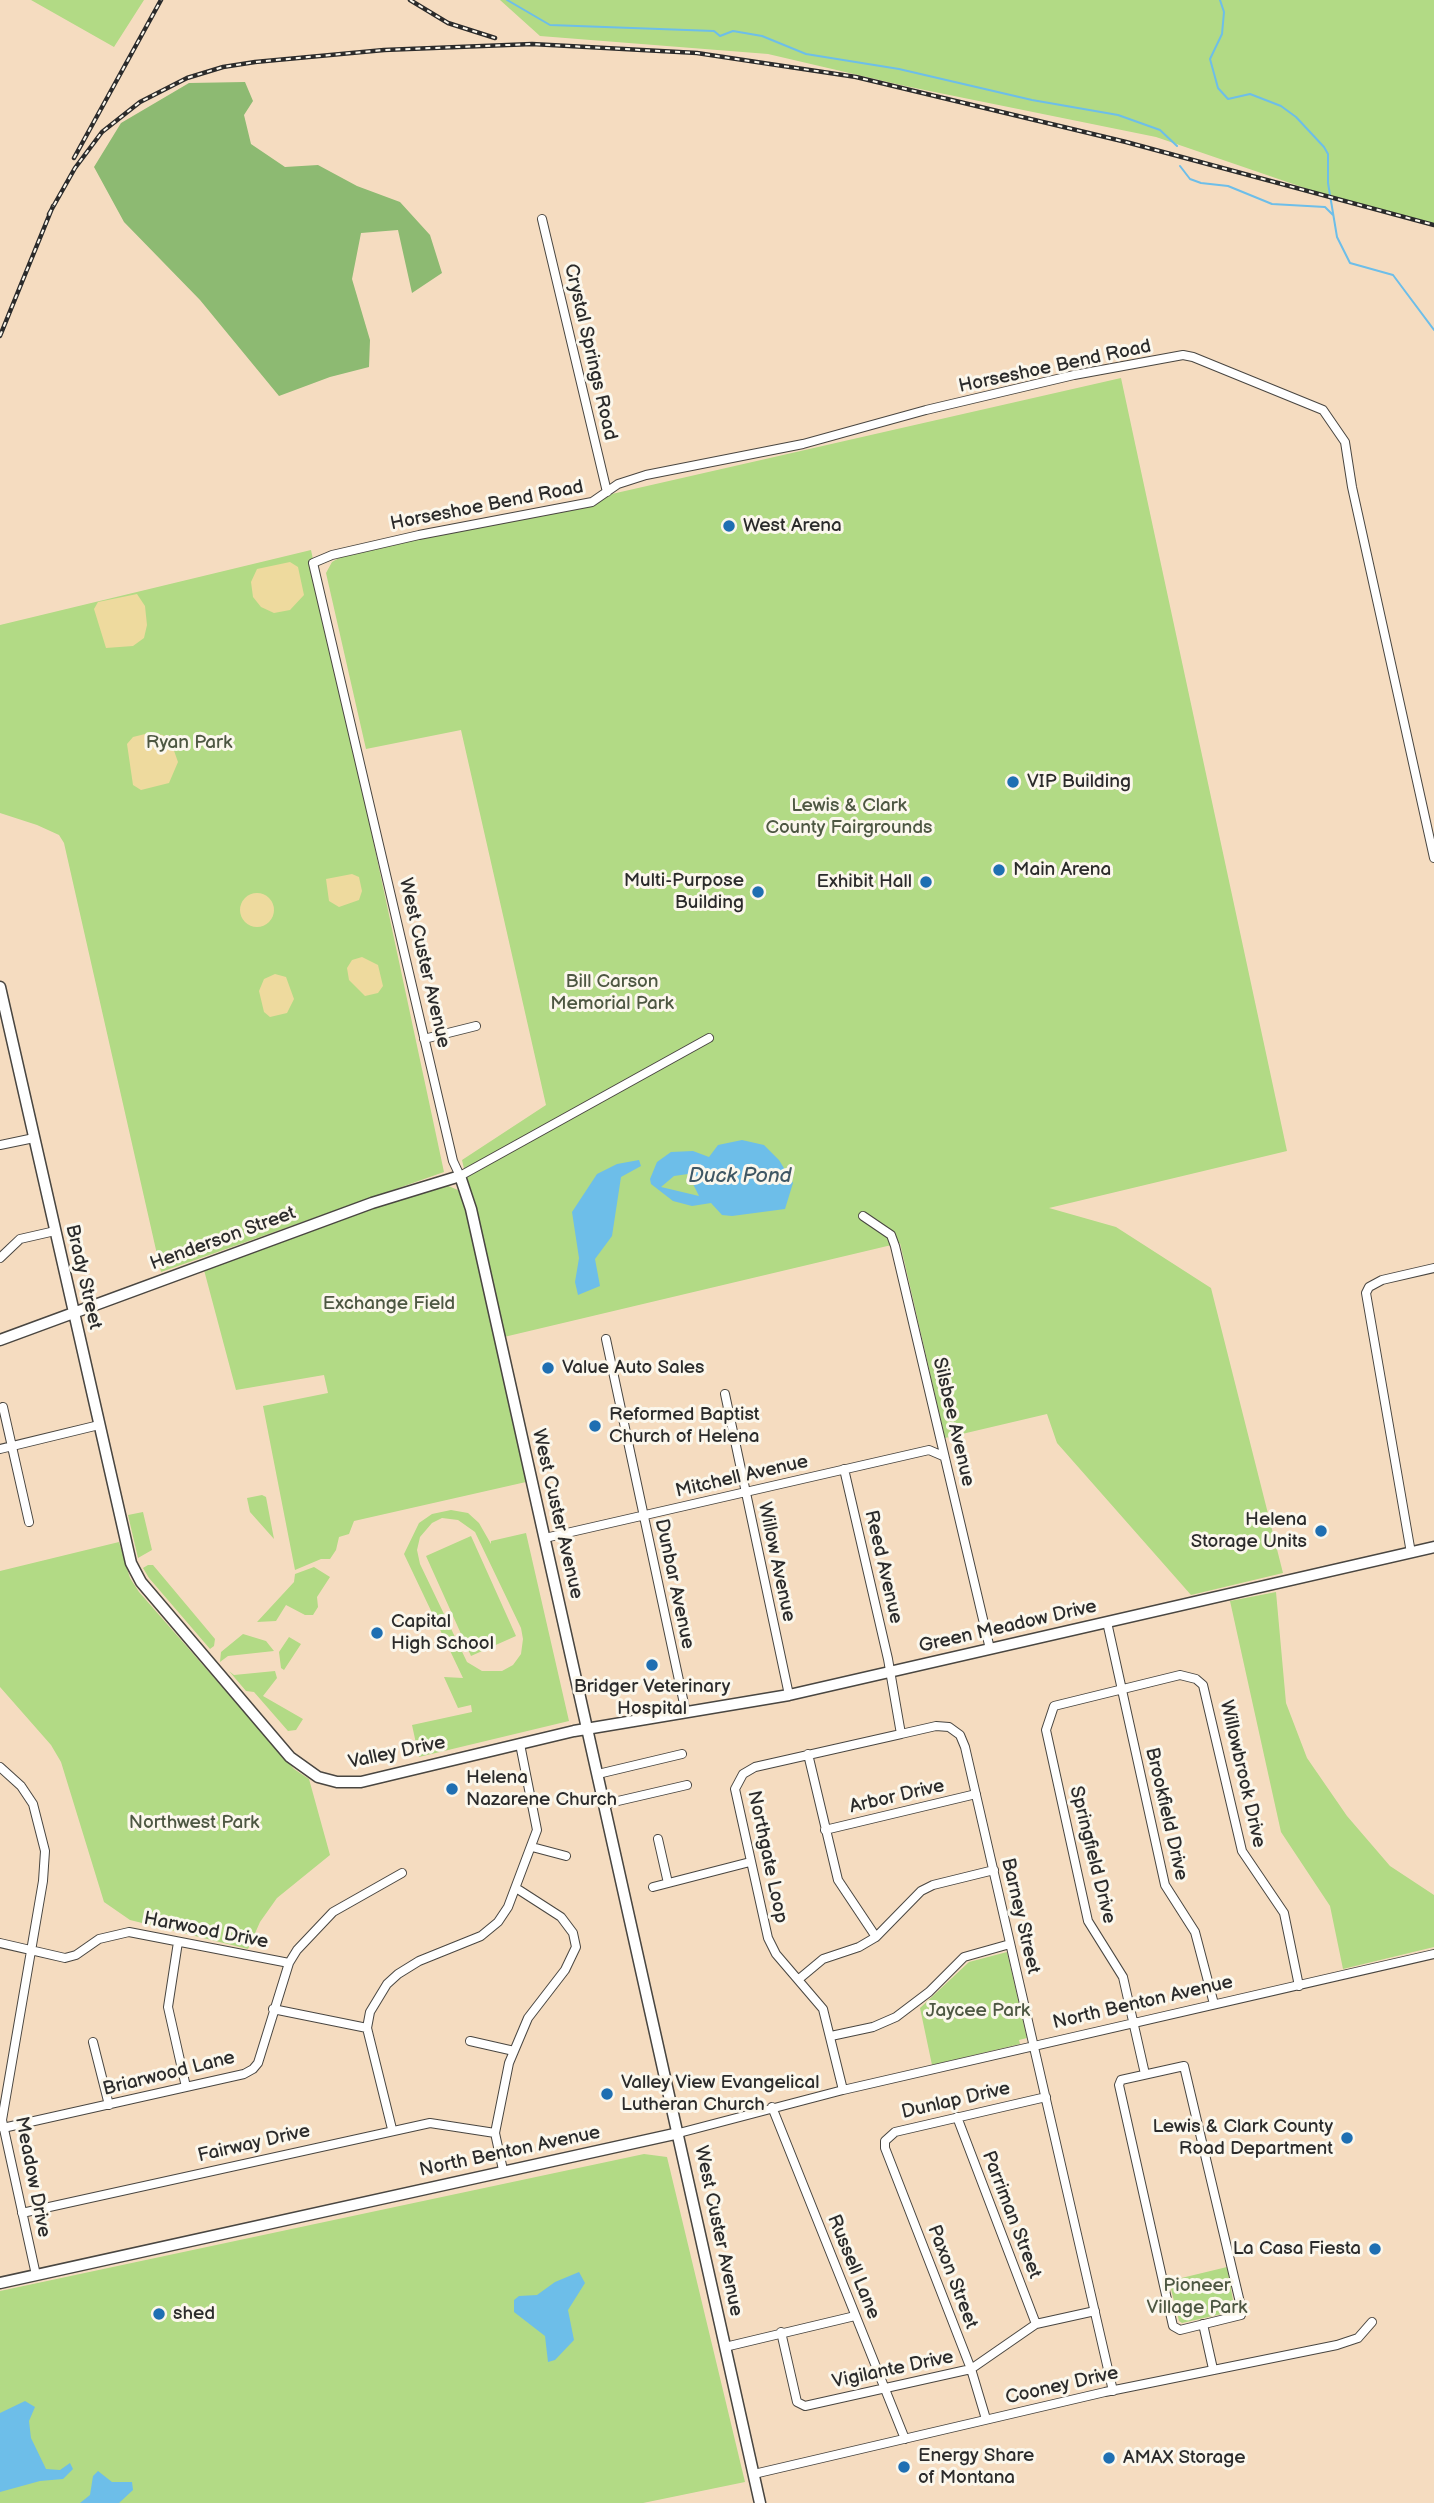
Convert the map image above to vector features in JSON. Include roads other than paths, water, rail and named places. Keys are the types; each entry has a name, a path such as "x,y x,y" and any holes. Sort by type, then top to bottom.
{"main road":[{"name":"Brady Street","path":"0,987 5,1034 34,1138 99,1426 136,1573"},
{"name":"Henderson Street","path":"0,1340 372,1203 460,1176"},
{"name":"West Custer Avenue","path":"460,1176 471,1209 760,2503"},
{"name":"Green Meadow Drive","path":"588,1729 789,1695 1434,1547"},
{"name":"Valley Drive","path":"136,1573 290,1757 318,1777 337,1782 361,1782 588,1729"},
{"name":"North Benton Avenue","path":"0,2283 679,2133"}],"street":[{"name":"Crystal Springs Road","path":"542,219 607,492"},
{"name":"Horseshoe Bend Road","path":"339,553 561,506 592,502 618,484 646,475 803,444 926,410 1074,375 1183,355 1311,404 1332,419 1345,442 1354,500 1434,858"},
{"name":"West Custer Avenue","path":"339,553 313,563 453,1161 460,1176"},
{"path":"424,1039 476,1026"},
{"path":"460,1176 709,1038"},
{"path":"0,1145 34,1138"},
{"name":"Silsbee Avenue","path":"863,1216 891,1235 895,1247 990,1649"},
{"path":"0,1258 20,1239 55,1231"},
{"path":"1411,1553 1366,1293 1368,1287 1382,1280 1434,1268"},
{"name":"Dunbar Avenue","path":"606,1339 686,1713"},
{"name":"Willow Avenue","path":"725,1394 789,1695"},
{"path":"4,1407 29,1522"},
{"path":"0,1449 99,1426"},
{"name":"Mitchell Avenue","path":"545,1538 929,1450 944,1456"},
{"name":"Reed Avenue","path":"844,1469 888,1672"},
{"name":"Brookfield Drive","path":"1107,1622 1165,1885 1195,1932 1214,2004"},
{"path":"888,1672 901,1734"},
{"name":"Willowbrook Drive","path":"1121,1688 1180,1675 1196,1678 1203,1685 1242,1851 1284,1913 1299,1986"},
{"name":"Springfield Drive","path":"1121,1688 1054,1706 1046,1730 1088,1921 1119,1967 1145,2074"},
{"name":"Barney Street","path":"901,1734 936,1726 949,1727 960,1735 994,1870 1113,2391"},
{"name":"Northgate Loop","path":"843,2090 823,2009 776,1954 768,1938 736,1799 738,1780 755,1767 901,1734"},
{"path":"392,2129 367,2028 370,2012 387,1984 419,1961 481,1936 498,1922 533,1847 537,1826 520,1744"},
{"path":"598,1774 682,1754"},
{"path":"808,1754 840,1886 876,1937"},
{"name":"Meadow Drive","path":"0,1766 28,1795 43,1836 44,1874 2,2120 36,2275"},
{"path":"605,1804 687,1785"},
{"name":"Arbor Drive","path":"825,1830 976,1794"},
{"path":"658,1839 668,1883"},
{"path":"533,1847 566,1856"},
{"path":"653,1887 750,1862"},
{"path":"799,1979 823,1959 859,1947 876,1937 921,1891 933,1885 994,1870"},
{"name":"Briarwood Lane","path":"3,2128 186,2087 253,2069 258,2063 289,1963 308,1935 332,1912 402,1873"},
{"path":"503,2170 495,2133 514,2050 528,2018 565,1970 576,1947 573,1933 561,1917 516,1888"},
{"name":"Harwood Drive","path":"0,1943 70,1957 99,1939 119,1932 138,1933 289,1963"},
{"path":"178,1942 167,1998 186,2087"},
{"path":"831,2036 873,2026 896,2017 929,1992 964,1957 1010,1944"},
{"name":"North Benton Avenue","path":"679,2133 843,2090 1434,1954"},
{"path":"273,2010 367,2028"},
{"path":"470,2041 514,2050"},
{"path":"93,2042 109,2105"},
{"path":"1184,2066 1190,2081 1241,2315 1180,2330 1173,2326 1119,2085 1121,2080 1145,2074 1184,2066"},
{"name":"Dunlap Drive","path":"885,2148 888,2136 895,2132 1046,2097"},
{"name":"Russell Lane","path":"772,2107 905,2439"},
{"name":"Parriman Street","path":"957,2117 1036,2324"},
{"name":"Fairway Drive","path":"22,2213 392,2129 430,2123 495,2133"},
{"name":"Paxon Street","path":"885,2148 971,2369 986,2419"},
{"name":"Vigilante Drive","path":"781,2332 800,2405 971,2369 1036,2324 1095,2311"},
{"path":"725,2347 855,2316"},
{"name":"Cooney Drive","path":"754,2474 986,2419 1346,2342 1365,2332 1372,2322"},
{"path":"1203,2324 1213,2369"}],"water":[{"name":"Duck Pond","path":"742,1140 764,1145 779,1160 793,1183 785,1209 722,1215 711,1203 692,1206 673,1201 651,1184 650,1179 657,1162 671,1152 693,1151 709,1157 718,1145","holes":["688,1174 699,1196 661,1187 674,1176"]},
{"path":"639,1160 641,1166 621,1177 612,1236 595,1259 600,1286 578,1295 575,1282 579,1258 572,1212 597,1174 617,1164"},
{"path":"579,2272 585,2283 568,2310 574,2340 555,2360 548,2362 545,2336 514,2312 514,2300 519,2296 537,2295 555,2282"},
{"path":"25,2401 35,2407 29,2421 31,2438 46,2469 60,2470 70,2463 73,2469 63,2479 40,2481 0,2492 0,2413"},
{"path":"98,2471 112,2482 132,2482 133,2490 119,2503 80,2503 90,2495 93,2476"}],"waterway":[{"path":"507,0 550,25 714,31 720,36 733,31 762,36 806,54 899,69 1032,100 1118,115 1160,130 1177,146"},
{"path":"1220,0 1224,12 1222,34 1210,59 1218,88 1228,99 1250,94 1281,106 1296,117 1324,147 1328,154 1328,183 1337,237 1350,263 1393,275 1434,330"},
{"path":"1180,166 1190,179 1201,183 1228,186 1272,204 1325,207 1333,215"}],"railway":[{"path":"74,158 161,0"},
{"path":"410,0 448,23 495,38"},
{"path":"49,214 75,168 102,132 140,102 187,78 223,67 255,62 384,50 532,44 697,53 856,77 1126,142 1434,225"},
{"path":"0,336 53,206"}],"place":[{"name":"West Arena","path":"729,526"},
{"name":"VIP Building","path":"1013,782"},
{"name":"Main Arena","path":"999,870"},
{"name":"Exhibit Hall","path":"926,882"},
{"name":"Multi-Purpose Building","path":"758,892"},
{"name":"Value Auto Sales","path":"548,1368"},
{"name":"Reformed Baptist Church of Helena","path":"595,1426"},
{"name":"Helena Storage Units","path":"1321,1531"},
{"name":"Capital High School","path":"377,1633"},
{"name":"Bridger Veterinary Hospital","path":"652,1665"},
{"name":"Helena Nazarene Church","path":"452,1789"},
{"name":"Valley View Evangelical Lutheran Church","path":"607,2094"},
{"name":"Lewis & Clark County Road Department","path":"1347,2138"},
{"name":"La Casa Fiesta","path":"1375,2249"},
{"name":"shed","path":"159,2314"},
{"name":"AMAX Storage","path":"1109,2458"},
{"name":"Energy Share of Montana","path":"904,2467"}],"park label":[{"name":"Ryan Park","path":"189,743"},
{"name":"Lewis & Clark County Fairgrounds","path":"849,817"},
{"name":"Bill Carson Memorial Park","path":"612,993"},
{"name":"Exchange Field","path":"389,1304"},
{"name":"Northwest Park","path":"194,1823"},
{"name":"Jaycee Park","path":"978,2011"},
{"name":"Pioneer Village Park","path":"1197,2297"}]}
